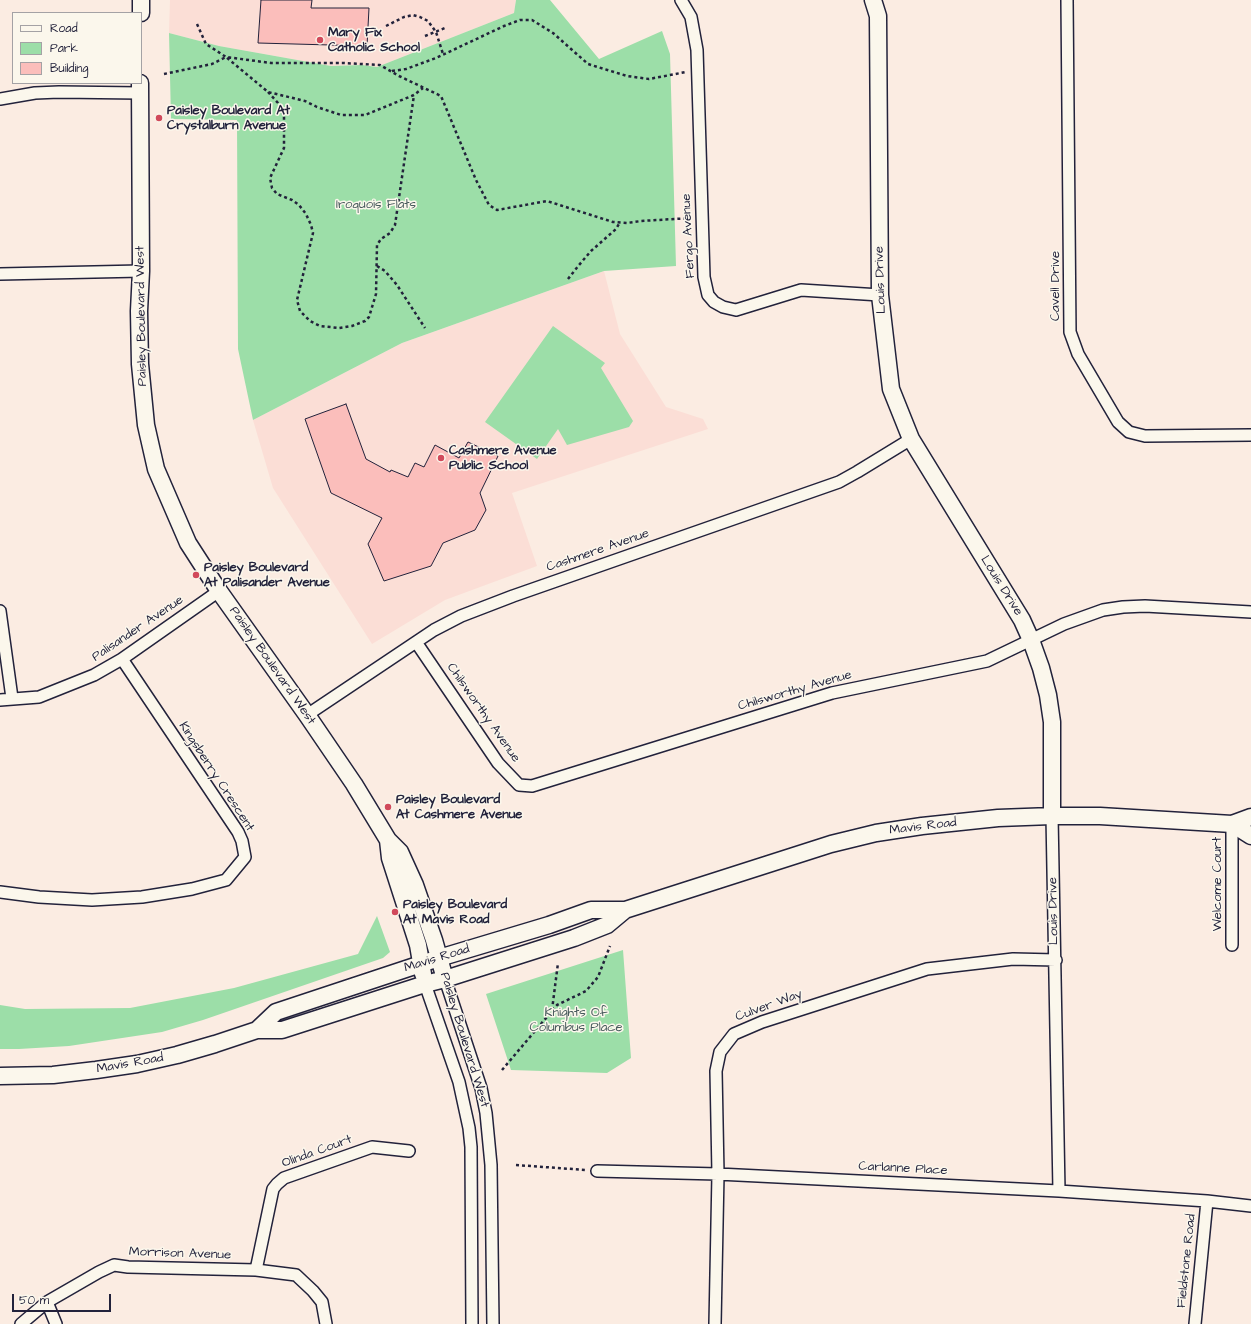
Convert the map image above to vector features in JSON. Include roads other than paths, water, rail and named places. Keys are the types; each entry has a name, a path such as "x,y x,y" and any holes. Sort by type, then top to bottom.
{"street":[{"path":"140,12 141,0"},
{"name":"Fergo Avenue","path":"681,0 691,17 697,50 704,277 708,295 714,302 723,307 736,310 801,290 880,295"},
{"name":"Louis Drive","path":"873,0 878,16 880,295 891,389 911,439 1022,620 1031,640 1044,682 1052,722 1052,816 1056,960 1059,1191"},
{"name":"Cavell Drive","path":"1068,0 1070,332 1078,354 1118,422 1128,432 1145,436 1251,435"},
{"path":"0,100 35,93 140,88"},
{"name":"Paisley Boulevard West","path":"140,88 140,364 146,425 156,469 188,543 219,591 307,714 370,808 388,840 400,852 415,885 477,1075 486,1113 491,1165 493,1324"},
{"path":"0,274 141,271"},
{"name":"Cashmere Avenue","path":"307,714 434,630 460,616 839,482 911,439"},
{"name":"Palisander Avenue","path":"0,700 39,697 94,675 122,659 219,591"},
{"name":"Chilsworthy Avenue","path":"416,642 498,763 519,785 532,786 832,693 987,661 1064,624 1103,610 1145,606 1251,612"},
{"path":"0,611 12,698"},
{"name":"Kingsberry Crescent","path":"0,892 39,897 92,900 150,896 192,890 226,880 245,857 242,841 238,832 122,659"},
{"name":"Mavis Road","path":"257,1030 276,1012 439,958 591,910 625,910 831,844 876,833 922,826 983,820 1052,816 1100,816 1232,824 1251,817"},
{"name":"Mavis Road","path":"1232,824 1251,836"},
{"name":"Welcome Court","path":"1232,824 1232,944"},
{"name":"Paisley Boulevard West","path":"388,840 390,858 418,945 425,984 460,1082 469,1128 471,1147 472,1324"},
{"name":"Mavis Road","path":"0,1076 53,1075 136,1064 177,1055 257,1030 282,1030 574,938 608,925 625,910"},
{"name":"Culver Way","path":"715,1324 718,1174 716,1072 720,1052 734,1034 762,1022 927,969 1013,960 1056,960"},
{"name":"Olinda Court","path":"256,1270 273,1189 284,1178 372,1147 409,1151"},
{"name":"Carlanne Place","path":"597,1171 718,1174 1059,1191 1207,1201 1251,1206"},
{"name":"Fieldstone Road","path":"1195,1324 1207,1201"},
{"name":"Morrison Avenue","path":"21,1324 47,1302 114,1265 128,1267 256,1270 296,1275 322,1302 326,1324"},
{"path":"47,1302 56,1324"}],"place":[{"name":"Mary Fix Catholic School","path":"320,40"},
{"name":"Paisley Boulevard At Crystalburn Avenue","path":"159,118"},
{"name":"Cashmere Avenue Public School","path":"441,458"},
{"name":"Paisley Boulevard At Palisander Avenue","path":"196,575"},
{"name":"Paisley Boulevard At Cashmere Avenue","path":"388,807"},
{"name":"Paisley Boulevard At Mavis Road","path":"395,912"}],"park label":[{"name":"Iroquois Flats","path":"376,205"},
{"name":"Knights Of Columbus Place","path":"576,1020"}]}
